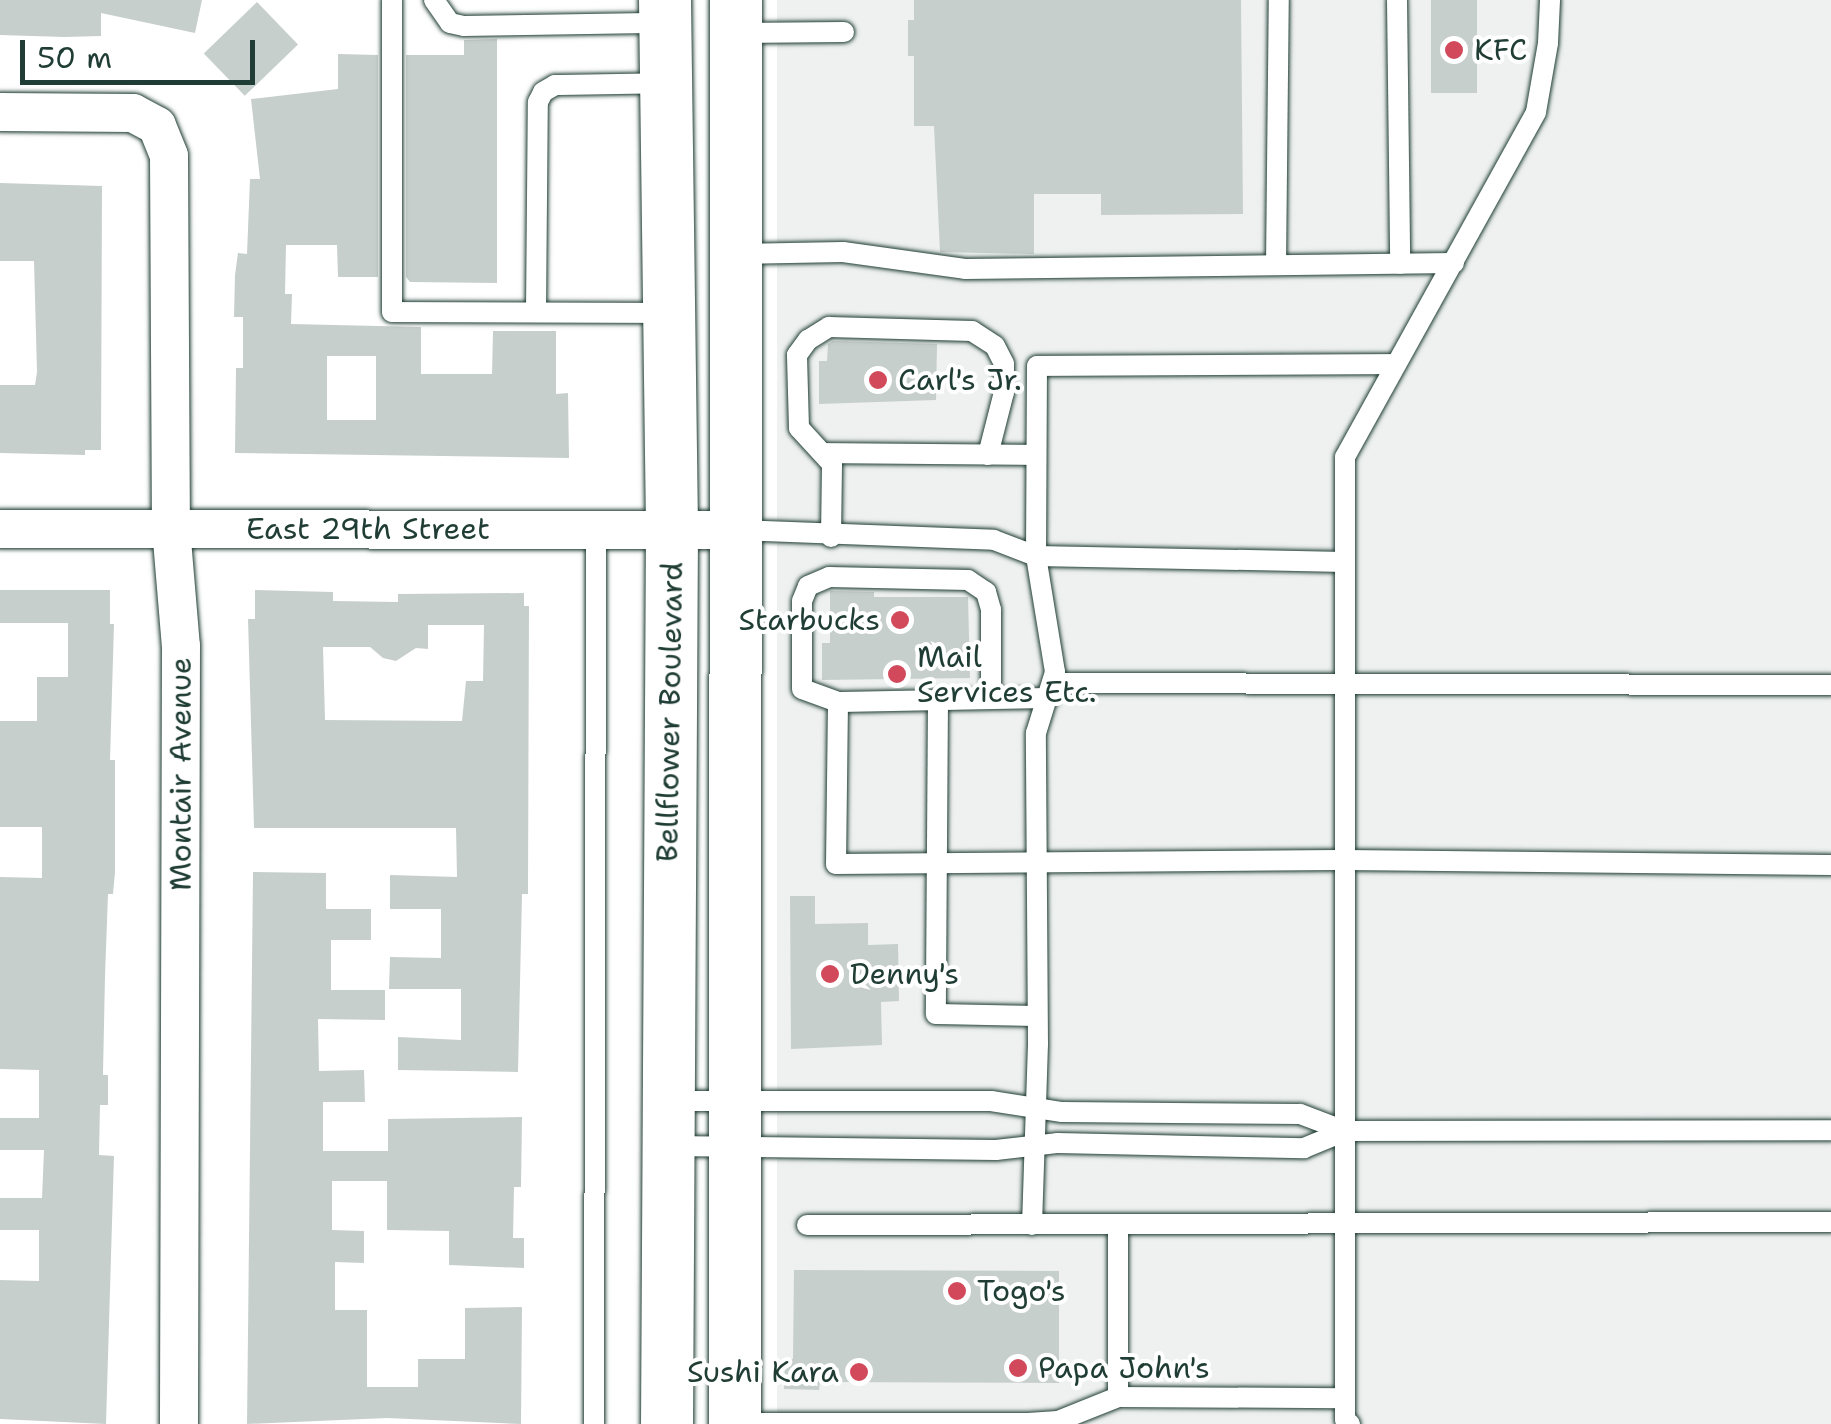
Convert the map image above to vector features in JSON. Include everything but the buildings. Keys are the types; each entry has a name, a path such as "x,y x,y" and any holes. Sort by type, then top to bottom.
{"main road":[{"name":"Bellflower Boulevard","path":"665,11 672,531 667,1424"},
{"path":"736,17 736,1424"}],"street":[{"name":"Montair Avenue","path":"0,112 133,113 157,126 169,156 171,528 181,646 179,1424"},
{"name":"East 29th Street","path":"0,528 736,530"}],"lane":[{"path":"392,0 392,312 668,313"},
{"path":"434,0 450,22 464,26 665,11"},
{"path":"1276,265 1279,0"},
{"path":"1397,0 1400,264"},
{"path":"1350,1424 1345,1420 1346,456 1536,112 1548,43 1550,0"},
{"path":"736,17 844,32"},
{"path":"536,312 538,102 543,92 555,85 666,83"},
{"path":"737,254 843,252 965,268 1454,263"},
{"path":"831,537 832,464 799,428 797,355 808,340 829,327 972,331 995,346 1004,364 1004,392 988,455"},
{"path":"1032,1225 1037,1016 1036,734 1051,691 1036,556 1037,366 1396,364"},
{"path":"824,454 1036,455"},
{"path":"594,1424 596,530"},
{"path":"736,530 831,537 994,540 1036,556 1346,562"},
{"path":"990,700 990,610 986,592 968,580 829,577 808,586 802,601 802,689 838,702 990,700 1051,691 1346,684 1831,685"},
{"path":"938,700 936,1014 1037,1016"},
{"path":"838,702 836,864 1345,860 1831,864"},
{"path":"668,1123 736,1124 990,1101 1036,1110 1300,1114 1345,1132"},
{"path":"668,1123 736,1124 996,1150 1034,1145 1304,1148 1345,1132 1831,1130"},
{"path":"807,1226 1831,1222"},
{"path":"1118,1224 1118,1397"},
{"path":"736,1424 1028,1424 1058,1421 1118,1397 1345,1398"}],"shaded area":[{"path":"777,0 1831,0 1831,1424 777,1424"}],"place":[{"name":"KFC","path":"1454,50"},
{"name":"Carl's Jr.","path":"878,380"},
{"name":"Starbucks","path":"900,620"},
{"name":"Mail Services Etc.","path":"897,674"},
{"name":"Denny's","path":"830,974"},
{"name":"Togo's","path":"957,1291"},
{"name":"Papa John's","path":"1018,1368"},
{"name":"Sushi Kara","path":"859,1372"}]}
